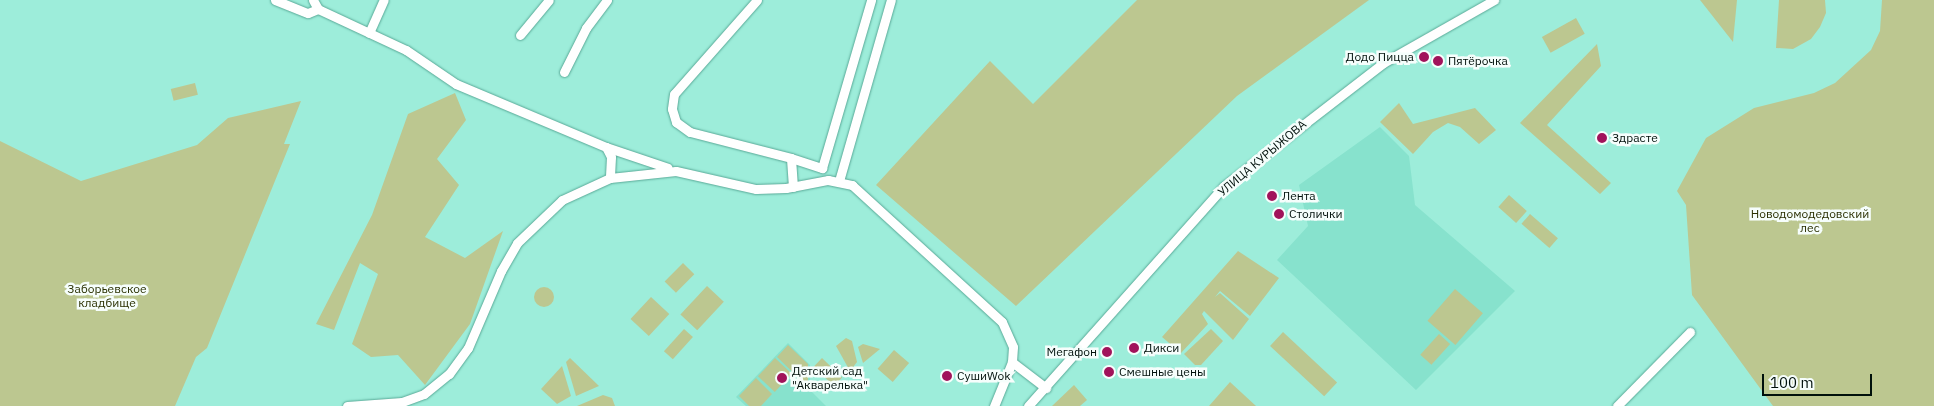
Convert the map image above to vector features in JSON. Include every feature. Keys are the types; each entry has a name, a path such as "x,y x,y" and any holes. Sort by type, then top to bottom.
{"street":[{"path":"275,0 308,13 318,10 406,50 456,84 606,147 676,171 756,189 793,187 839,181 852,185 992,311 1009,334 1012,362 994,406"},
{"path":"314,0 318,10"},
{"path":"369,33 384,0"},
{"path":"520,35 549,0"},
{"path":"564,72 607,0"},
{"path":"757,0 674,94 672,109 676,122 690,132 822,168 871,0"},
{"path":"839,181 892,0"},
{"name":"УЛИЦА КУРЫЖОВА","path":"1028,406 1224,186 1383,63 1494,0"},
{"path":"606,147 610,157 610,178"},
{"path":"791,158 793,187"},
{"path":"347,406 402,402 424,394 449,374 468,348 501,271 517,243 562,200 610,178 676,171"},
{"path":"1617,406 1690,332"},
{"path":"1012,362 1046,388"}],"shaded area":[{"path":"1380,127 1409,156 1415,205 1515,291 1416,390 1277,260 1308,226 1299,185"},
{"name":"Детский сад \"Акварелька\"","path":"788,343 810,365 810,390 826,406 746,406 736,397"}],"green space":[{"path":"1137,0 1369,0 1237,96 1016,306 876,185 990,61 1033,104"},
{"path":"1700,0 1737,0 1733,42"},
{"path":"1779,0 1825,0 1826,13 1820,27 1811,39 1793,49 1776,48"},
{"name":"Новодомодедовский лес","path":"1882,0 1934,0 1934,406 1773,406 1692,295 1686,205 1677,191 1706,138 1754,108 1814,93 1835,83 1871,50 1880,31"},
{"path":"1576,18 1585,34 1551,53 1542,37"},
{"path":"1597,44 1601,66 1547,125 1611,183 1600,194 1520,123"},
{"path":"195,83 198,95 174,101 171,89"},
{"path":"455,93 466,120 437,159 459,185 425,237 465,258 503,231 470,324 425,385 398,355 371,357 352,344 378,274 360,263 334,330 316,324 372,215 408,114"},
{"name":"Заборьевское кладбище","path":"301,101 284,144 290,144 207,348 196,357 175,406 0,406 0,141 81,181 197,145 228,118"},
{"path":"1399,103 1413,124 1475,108 1496,130 1479,144 1460,127 1448,123 1433,132 1413,154 1380,122"},
{"path":"1509,195 1527,211 1516,223 1498,207"},
{"path":"1530,214 1558,238 1549,248 1521,224"},
{"path":"1238,251 1279,278 1250,316 1220,291 1215,297 1220,293 1249,319 1233,340 1204,311 1202,314 1208,324 1181,353 1162,337"},
{"path":"683,263 694,274 676,293 665,281"},
{"path":"707,286 724,302 697,330 680,315"},
{"path":"544,287 551,290 554,297 551,304 544,307 537,304 534,297 537,290"},
{"path":"1455,289 1483,313 1455,345 1427,321"},
{"path":"651,297 669,314 649,336 631,319"},
{"path":"684,329 693,337 673,359 664,351"},
{"path":"1211,329 1223,341 1201,365 1195,365 1184,354"},
{"path":"1283,332 1337,382 1324,396 1270,346"},
{"path":"1439,334 1450,344 1431,365 1420,355"},
{"path":"846,338 852,341 857,362 850,371 836,346"},
{"path":"863,344 880,349 863,363 858,347"},
{"path":"788,345 808,364 808,387 777,357"},
{"path":"894,350 909,363 893,382 878,369"},
{"path":"570,358 599,386 576,396 566,362"},
{"path":"775,358 792,374 775,392 758,376"},
{"path":"822,358 842,377 834,386 814,367"},
{"path":"562,366 571,396 557,404 541,389"},
{"path":"756,378 772,394 761,406 749,406 739,396"},
{"path":"1230,382 1256,406 1209,406"},
{"path":"1074,385 1087,400 1080,406 1052,406"},
{"path":"603,395 612,398 615,406 577,406"}],"place":[{"name":"Додо Пицца","path":"1424,57"},
{"name":"Пятёрочка","path":"1438,61"},
{"name":"Здрасте","path":"1602,138"},
{"name":"Лента","path":"1272,196"},
{"name":"Столички","path":"1279,214"},
{"name":"Дикси","path":"1134,348"},
{"name":"Мегафон","path":"1107,352"},
{"name":"Смешные цены","path":"1109,372"},
{"name":"СушиWok","path":"947,376"},
{"name":"Детский сад \"Акварелька\"","path":"782,378"}]}
